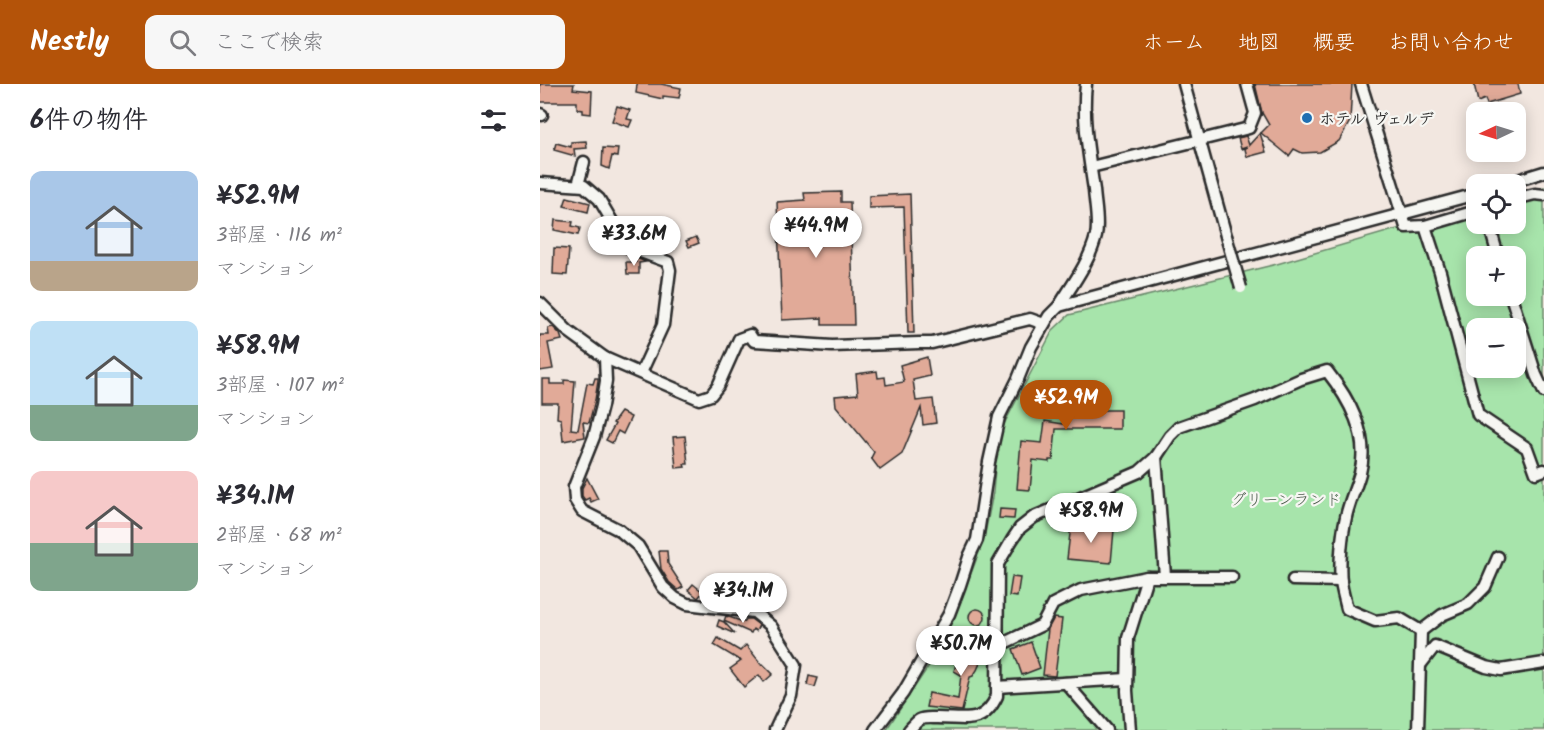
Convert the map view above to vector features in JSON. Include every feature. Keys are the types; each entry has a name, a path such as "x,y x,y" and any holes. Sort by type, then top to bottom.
{"street":[{"path":"875,730 903,693 949,614 969,556 977,540 989,462 999,417 1031,347 1044,324 1059,306 1092,249 1097,217 1085,134 1086,84"},
{"path":"1184,84 1241,288"},
{"path":"1090,167 1249,128 1255,113 1246,84"},
{"path":"1361,84 1406,227 1425,226 1466,214"},
{"path":"578,185 584,162"},
{"path":"1526,178 1544,172"},
{"path":"540,183 578,185 592,191 630,248 664,259 670,266 663,325 641,373"},
{"path":"1526,197 1535,194 1544,195"},
{"path":"1059,306 1466,197"},
{"path":"1425,226 1440,272 1478,415 1527,448 1536,473 1544,470"},
{"path":"540,303 568,331 605,358 699,399 711,395 718,386 739,339 750,334 754,341 832,346 919,344 932,343 1030,319 1044,324"},
{"path":"1514,306 1536,375 1544,392"},
{"path":"605,358 606,381 602,406 594,437 574,487 575,500 582,511 619,530 638,546 663,587 675,598 687,604 754,612 771,626 796,665 791,696 775,730"},
{"path":"909,730 918,721 926,718 975,718 985,715 991,709 997,696 998,564 1020,528 1034,517 1050,509 1139,472 1156,457 1179,427 1327,371 1339,386 1351,408 1362,439 1363,456 1360,472 1345,519 1341,581 1347,609 1375,621 1399,618 1421,632"},
{"path":"1156,457 1164,576"},
{"path":"1421,632 1442,615 1468,604 1485,587 1498,557"},
{"path":"998,646 1042,626 1053,604 1081,590 1147,577 1232,577"},
{"path":"1130,730 1127,680 1128,638 1147,577"},
{"path":"1293,580 1341,581"},
{"path":"1418,730 1421,632"},
{"path":"1421,664 1435,646 1486,668 1501,670 1544,663"},
{"path":"997,687 1127,680"},
{"path":"1066,683 1107,730"}],"green space":[{"name":"グリーンランド","path":"1544,187 1544,730 886,730 928,667 955,616 984,539 1002,428 1053,330 1069,315 1277,264 1466,209 1466,234 1526,234 1526,192"}],"building":[{"path":"540,84 574,84 573,89 592,91 591,114 577,109 577,102 540,102"},
{"path":"637,84 661,84 681,88 679,98 663,96 663,99 636,93"},
{"name":"ホテル ヴェルデ","path":"1255,84 1352,84 1350,121 1339,141 1320,152 1302,153 1294,149 1289,156 1261,133 1269,125 1262,113"},
{"path":"1474,84 1518,84 1520,94 1494,102 1486,102 1485,99 1478,102"},
{"path":"617,106 630,110 627,119 632,120 629,127 612,121"},
{"path":"1260,133 1266,152 1247,157 1245,149 1247,147 1241,149 1238,138 1246,136 1249,145"},
{"path":"586,141 587,148 574,149 575,156 554,150 556,143 571,147 571,142"},
{"path":"603,148 618,149 617,157 612,156 609,169 602,166"},
{"path":"841,192 841,202 850,202 854,325 822,325 822,318 782,320 777,202 805,200 804,193"},
{"path":"910,194 914,333 908,333 904,207 869,208 869,196"},
{"path":"567,197 590,203 588,212 564,206"},
{"path":"555,220 573,222 572,226 580,228 578,235 554,230"},
{"path":"696,237 699,243 689,247 686,241"},
{"path":"554,248 569,249 567,275 553,274"},
{"path":"636,258 646,262 639,263 639,274 627,274 626,262 636,262"},
{"path":"553,327 562,340 548,343 553,369 540,371 540,335 549,335 548,328"},
{"path":"927,357 930,376 913,380 916,401 933,399 936,423 923,425 921,408 902,454 880,470 871,458 874,452 836,406 835,396 858,394 856,374 877,371 878,378 885,377 886,385 904,382 900,365"},
{"path":"595,378 598,378 598,381 589,423 583,422 585,437 563,441 561,419 557,418 558,403 542,403 542,379 550,379 550,384 564,384 564,380 575,381 571,429 578,430 587,383 593,384"},
{"path":"1071,384 1095,386 1094,395 1099,396 1098,410 1120,410 1120,429 1056,429 1053,460 1049,462 1033,460 1030,490 1017,489 1021,441 1042,443 1045,421 1064,424 1064,410 1077,410 1079,396 1070,395"},
{"path":"621,412 631,417 623,434 618,431 612,443 606,440 615,424 613,423"},
{"path":"685,436 688,464 684,464 685,467 676,468 673,437"},
{"path":"587,478 598,499 591,502 589,498 585,500 582,496 582,488"},
{"path":"1000,509 1015,510 1014,519 999,518"},
{"path":"1071,525 1114,530 1111,563 1067,559"},
{"path":"659,551 667,551 668,564 683,587 678,590 669,582 661,569"},
{"path":"1012,577 1020,578 1017,597 1009,596"},
{"path":"693,584 703,592 698,598 688,590"},
{"path":"977,609 983,611 985,617 983,623 977,625 971,623 969,617 971,611"},
{"path":"726,616 744,622 746,619 751,619 759,625 756,631 753,629 751,633 724,621"},
{"path":"1054,618 1062,619 1055,676 1043,675 1048,629"},
{"path":"719,620 724,622 735,634 717,626"},
{"path":"718,638 740,651 746,645 762,665 773,674 764,682 759,675 744,687 730,669 741,661 714,645"},
{"path":"972,638 983,640 986,649 977,670 970,677 962,711 926,707 929,693 958,699 961,675 954,671 957,661 960,662 963,658"},
{"path":"1031,642 1040,668 1022,675 1013,649"},
{"path":"809,676 818,678 815,687 807,685"}],"place":[{"name":"ホテル ヴェルデ","path":"1307,118"}]}
